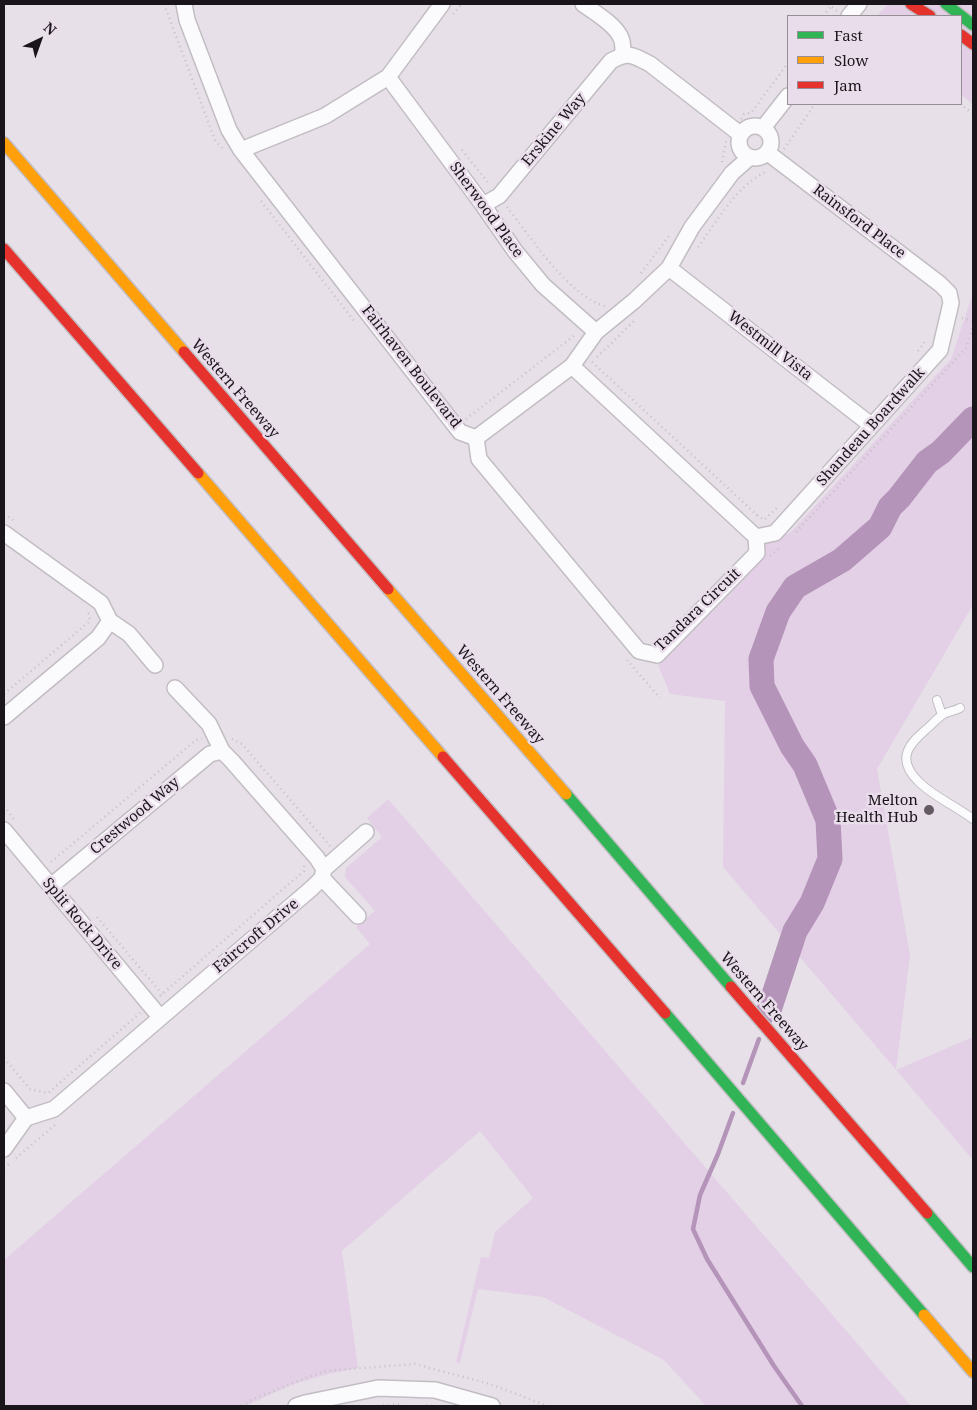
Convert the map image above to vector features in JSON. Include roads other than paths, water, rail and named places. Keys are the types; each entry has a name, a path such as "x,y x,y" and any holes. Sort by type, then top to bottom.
{"main road":[{"path":"910,4 928,15"},
{"path":"946,4 960,15"},
{"path":"962,16 973,25"},
{"path":"962,36 973,44"},
{"name":"Western Freeway","path":"4,143 973,1267"},
{"path":"4,249 850,1227 973,1372"}],"street":[{"name":"Fairhaven Boulevard","path":"184,4 187,20 229,130 241,150 460,432 476,438 572,366 592,328 634,301 669,268 692,228 732,173 749,158"},
{"path":"241,150 325,116 388,77 442,4"},
{"path":"582,4 608,23 622,39 623,54 636,56 650,64 736,131 740,150 749,158 758,159 768,153 772,142 768,132 763,128 758,126 736,131"},
{"path":"851,15 859,4"},
{"name":"Erskine Way","path":"484,205 499,196 611,61 623,54"},
{"name":"Sherwood Place","path":"388,77 484,205 515,251 543,285 592,328"},
{"path":"763,128 787,97"},
{"name":"Rainsford Place","path":"768,153 940,284 949,293"},
{"name":"Westmill Vista","path":"669,268 871,425"},
{"name":"Shandeau Boardwalk","path":"756,537 775,534 940,350 951,303 949,293"},
{"path":"572,366 756,537"},
{"name":"Tandara Circuit","path":"476,438 479,459 639,651 657,655 756,553 756,537"},
{"path":"4,533 101,603 110,622 129,634 155,665"},
{"path":"4,717 98,638 110,622"},
{"path":"175,688 209,724 222,751 298,837 323,873 358,916"},
{"name":"Crestwood Way","path":"51,886 210,754 222,751"},
{"name":"Split Rock Drive","path":"4,830 160,1017"},
{"name":"Faircroft Drive","path":"26,1118 54,1109 312,888 337,858 366,832"},
{"path":"4,1091 26,1118 4,1149"},
{"path":"296,1406 378,1388 435,1390 492,1406"}],"lane":[{"path":"937,700 942,715"},
{"path":"960,708 942,715 910,744 906,754 907,765 911,773 930,792 973,819"}],"waterway":[{"path":"769,1010 795,931 812,903 830,859 828,820 805,765 792,746 762,686 761,659 778,612 795,587 842,560 880,527 890,507 927,462 941,452 973,419"},
{"path":"743,1083 759,1039"},
{"path":"733,1113 700,1195 693,1229 707,1259 774,1366 802,1406"}],"place":[{"name":"Melton Health Hub","path":"929,810"}]}
